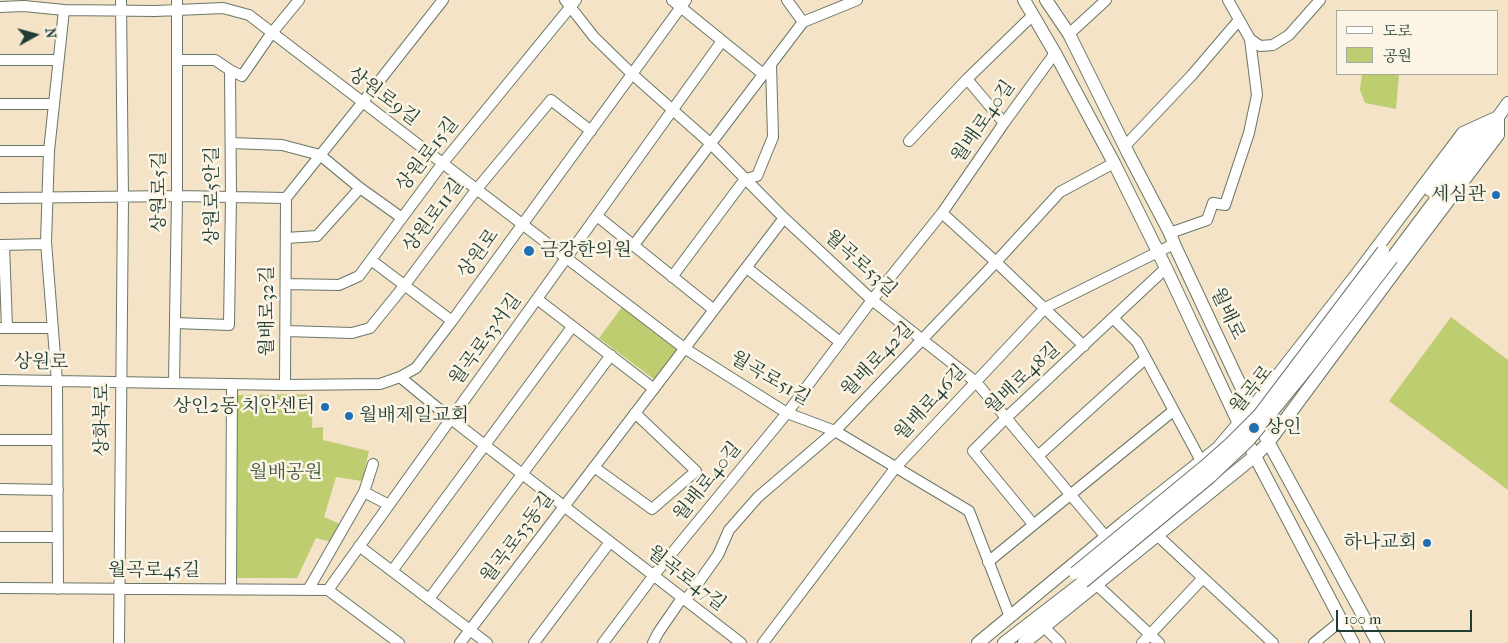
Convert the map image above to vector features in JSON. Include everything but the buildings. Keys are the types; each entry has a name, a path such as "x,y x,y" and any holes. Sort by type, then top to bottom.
{"main road":[{"name":"월배로","path":"1024,0 1055,53 1114,163 1166,268 1239,424 1354,643"},
{"name":"월배로","path":"1046,0 1069,34 1172,239 1268,443 1378,643"},
{"name":"월곡로","path":"1004,643 1211,461 1259,415 1388,254 1471,137 1498,117 1508,103"},
{"path":"978,643 1106,537 1218,448 1357,274 1463,133 1498,117 1498,135 1268,443 1255,456 1024,643"},
{"name":"월곡로","path":"989,643 1079,578"}],"street":[{"path":"177,60 216,60 242,76 298,0"},
{"path":"0,198 177,196 286,198 443,0"},
{"path":"672,0 683,3 722,41 763,74"},
{"path":"787,0 803,22"},
{"path":"633,246 803,22 857,0"},
{"path":"1069,34 1106,0"},
{"path":"1228,0 1250,39 1260,46 1273,45 1289,35 1320,0"},
{"name":"월곡로53길","path":"571,2 594,37 632,74 710,143 784,218 872,300 976,382 1106,537"},
{"name":"상원로15길","path":"286,284 339,285 359,276 442,164 571,2"},
{"name":"상원로9길","path":"0,7 24,3 64,10 121,5 177,5 224,8 249,15 522,225"},
{"name":"상원로","path":"0,380 285,385 380,384 400,377 416,368 452,321 683,3"},
{"name":"상화북로","path":"119,643 123,198 121,5"},
{"name":"상원로5길","path":"174,383 177,196 177,5"},
{"path":"58,589 57,381 46,244 49,151 64,10"},
{"path":"909,141 1033,15"},
{"path":"1125,146 1239,20"},
{"name":"월배로46길","path":"763,643 896,467 1045,308 1158,252 1172,239 1207,220 1213,203 1225,205 1249,133 1257,95 1250,39"},
{"path":"673,110 722,41"},
{"name":"월배로40길","path":"603,643 654,575 787,413 872,300 942,212 1004,122 1055,53"},
{"path":"0,60 58,60"},
{"path":"672,277 745,178 757,176 773,137 771,64"},
{"name":"상원로5안길","path":"175,323 229,325 230,70"},
{"path":"967,80 1004,122"},
{"name":"상원로11길","path":"286,331 352,333 370,328 476,190 551,100 590,131"},
{"path":"0,104 54,104"},
{"name":"월곡로53서길","path":"328,590 673,110"},
{"path":"231,143 282,145 320,155 360,188 402,218"},
{"path":"0,151 49,151"},
{"name":"월배로42길","path":"653,643 658,633 718,555 730,530 758,497 835,431 1060,192 1114,163"},
{"path":"286,238 317,236 360,188"},
{"name":"월배로32길","path":"285,385 286,198"},
{"path":"942,212 1084,346"},
{"path":"597,216 714,310"},
{"name":"월곡로53동길","path":"460,643 784,218"},
{"name":"월곡로51길","path":"522,225 684,348 787,413 835,431 969,511 1010,617"},
{"path":"46,244 2,245 4,328 52,328"},
{"path":"371,260 452,321"},
{"path":"747,268 840,342"},
{"name":"월배로48길","path":"1033,524 973,451 1166,268"},
{"path":"537,299 654,388"},
{"path":"1113,318 1137,342 1173,412 1202,461"},
{"path":"392,571 572,327"},
{"path":"430,599 611,355"},
{"path":"1038,456 1145,359"},
{"name":"월곡로47길","path":"400,377 450,419 741,643"},
{"path":"231,589 232,384"},
{"path":"988,562 1173,412"},
{"path":"594,467 652,509 696,471 635,413"},
{"path":"0,440 58,440"},
{"path":"308,590 364,492 373,464"},
{"path":"0,489 58,490"},
{"path":"364,492 389,505"},
{"path":"1157,535 1273,643"},
{"path":"0,537 58,538"},
{"path":"534,643 610,542"},
{"path":"359,546 487,643"},
{"path":"1142,643 1203,578"},
{"path":"1097,585 1159,643"},
{"name":"월곡로45길","path":"0,588 328,590"},
{"path":"328,590 399,643"},
{"path":"1314,643 1342,620"},
{"path":"1044,628 1060,643"}],"green space":[{"path":"1362,75 1399,75 1396,109 1365,103 1360,90"},
{"path":"622,307 677,349 655,380 599,338"},
{"path":"1451,317 1508,360 1508,490 1389,401"},
{"name":"월배공원","path":"313,394 312,428 323,427 323,440 369,451 362,481 336,477 324,517 340,524 332,542 316,538 297,578 237,578 237,395"}],"place":[{"name":"세심관","path":"1496,195"},
{"name":"금강한의원","path":"529,251"},
{"name":"상인2동 치안센터","path":"325,407"},
{"name":"월배제일교회","path":"349,416"},
{"name":"상인","path":"1254,428"},
{"name":"하나교회","path":"1427,543"}]}
